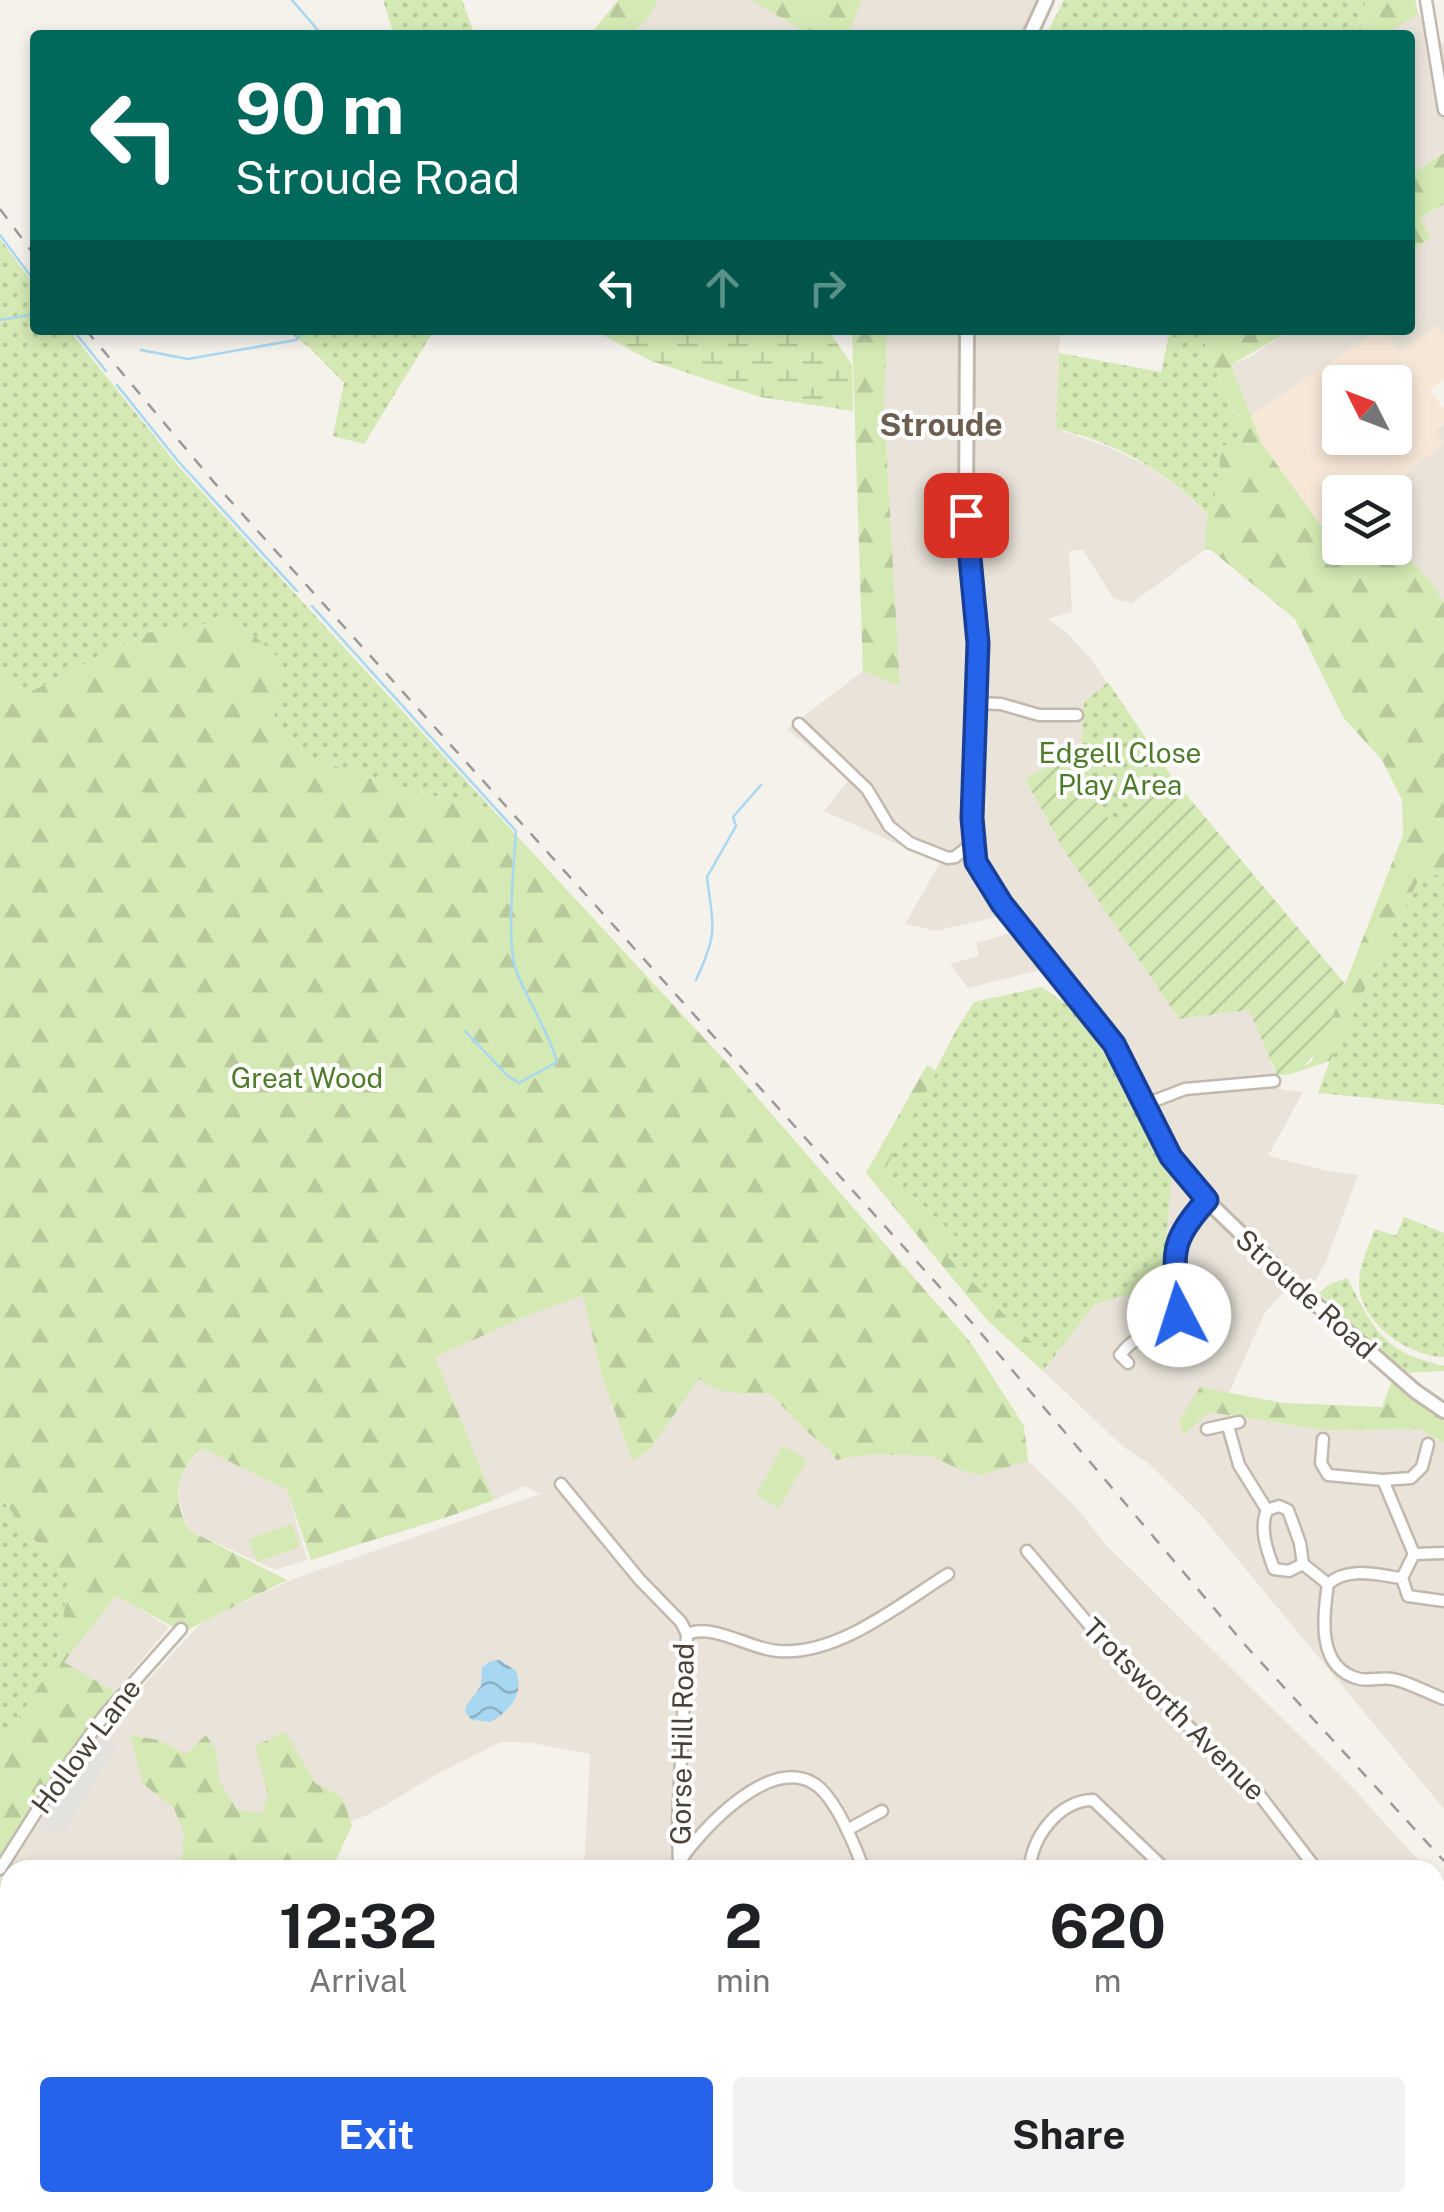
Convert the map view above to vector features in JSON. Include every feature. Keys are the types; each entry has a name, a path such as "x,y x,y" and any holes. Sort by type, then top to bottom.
{"street":[{"path":"1032,30 1046,0"},
{"path":"1426,0 1444,110"},
{"name":"Stroude Road","path":"967,335 966,502 977,610 973,843 976,862 1002,904 1114,1044 1171,1157 1207,1200 1293,1284 1444,1411"},
{"path":"978,703 1001,704 1039,715 1077,715"},
{"path":"799,724 867,789 888,826 910,843 939,856 976,862"},
{"path":"955,857 973,843"},
{"path":"1146,1104 1185,1089 1274,1081"},
{"path":"1128,1362 1120,1355 1135,1338 1177,1322 1176,1244 1185,1225 1207,1200"},
{"path":"1207,1430 1233,1424 1239,1466 1267,1510"},
{"path":"1323,1439 1321,1463 1328,1475 1383,1480 1411,1478 1422,1466 1428,1444"},
{"path":"1383,1480 1414,1554 1402,1578 1406,1594 1444,1601"},
{"name":"Gorse Hill Road","path":"560,1484 640,1580 682,1622 688,1634 679,1860"},
{"path":"1303,1564 1289,1571 1274,1568 1264,1534 1267,1510 1278,1506 1288,1510 1303,1564 1328,1584"},
{"name":"Trotsworth Avenue","path":"1027,1551 1117,1658 1258,1792 1309,1860"},
{"path":"1414,1554 1444,1553"},
{"path":"1328,1584 1348,1572 1402,1578"},
{"path":"688,1634 702,1630 774,1651 808,1648 881,1618 948,1574"},
{"path":"1328,1584 1322,1628 1328,1651 1339,1667 1354,1677 1392,1679 1444,1699"},
{"name":"Hollow Lane","path":"6,1860 44,1798 103,1717 180,1629"},
{"path":"683,1860 703,1830 734,1803 785,1779 814,1783 826,1795 860,1860"},
{"path":"1031,1860 1038,1838 1073,1804 1093,1800 1156,1860"},
{"path":"847,1830 882,1811"}],"shaded area":[{"path":"658,0 751,0 802,30 634,30"},
{"path":"862,0 1043,0 1030,30 850,30"},
{"path":"1416,10 1444,46 1444,153 1415,172 1415,30 1386,30"},
{"path":"1444,204 1444,336 1436,326 1400,351 1388,335 1415,335 1415,249 1431,238 1419,219"},
{"path":"1437,326 1444,336 1444,379 1429,389 1444,410 1444,423 1435,431 1444,443 1405,475 1322,475 1322,527 1262,444 1251,416 1322,368 1322,455 1412,455 1412,365 1326,365 1370,335 1388,335 1400,351"},
{"path":"887,335 1060,335 1056,429 1106,446 1149,467 1208,515 1204,550 1132,603 1114,599 1082,549 1069,552 1072,612 1047,619 1064,630 1090,658 1174,780 1114,826 1063,758 1025,780 1063,849 1179,1019 1250,1010 1282,1090 1303,1092 1268,1156 1358,1175 1325,1264 1310,1289 1183,1183 1288,1287 1264,1314 1229,1393 1200,1387 1184,1434 1209,1412 1324,1430 1419,1429 1444,1443 1444,1809 1201,1515 1043,1371 1095,1304 1169,1165 1129,1103 1117,1037 1070,975 1040,970 968,988 950,964 979,956 976,943 1014,932 1001,916 936,931 905,924 940,863 824,811 849,780 787,729 863,671 900,685 884,409"},
{"path":"1283,335 1370,335 1251,416 1231,365"},
{"path":"1444,423 1444,603 1428,577 1412,562 1412,475 1405,475 1443,443 1435,431"},
{"path":"583,1296 602,1376 650,1449 699,1378 748,1395 770,1393 836,1460 872,1454 930,1456 982,1475 1028,1461 1075,1506 1106,1545 1354,1789 1418,1860 585,1860 590,1754 532,1743 501,1742 370,1814 278,1849 260,1860 13,1860 104,1723 111,1721 202,1622 293,1579 540,1494 525,1486 494,1500 435,1357"},
{"path":"202,1448 287,1490 307,1560 275,1570 189,1530 178,1499 180,1475"},
{"path":"116,1595 169,1627 115,1692 63,1663"},
{"path":"99,1735 117,1745 65,1833 58,1829 55,1835 38,1826"}],"green space":[{"path":"383,0 462,0 473,30 392,30"},
{"path":"618,0 658,0 647,19 635,30 594,30"},
{"path":"751,0 862,0 850,30 802,30"},
{"path":"1064,0 1366,0 1356,30 1049,30"},
{"path":"1366,0 1415,0 1418,14 1392,30 1356,30"},
{"path":"1444,153 1444,204 1420,218 1431,238 1415,249 1415,172"},
{"path":"0,239 30,279 30,335 73,335 179,467 493,810 422,793 310,758 274,718 280,660 146,633 32,691 0,682"},
{"path":"293,335 431,335 364,444 333,436 344,383"},
{"path":"603,335 831,335 852,365 853,411 761,397 651,361"},
{"path":"852,335 887,335 884,409 900,686 863,671"},
{"path":"1169,335 1201,335 1243,437 1219,448 1219,483 1208,515 1176,485 1139,460 1098,441 1056,429 1059,353 1161,372"},
{"path":"1201,335 1282,335 1231,365 1262,444 1322,527 1322,565 1412,565 1412,562 1428,577 1444,603 1444,871 1417,883 1330,1061 1285,1076 1311,1062 1345,984 1403,835 1402,800 1382,760 1343,717 1295,619 1211,550 1204,550 1219,475 1219,448 1243,437"},
{"name":"Great Wood","path":"236,619 281,660 274,718 310,758 422,793 493,810 728,1064 971,1343 1024,1426 1028,1461 982,1475 930,1456 872,1454 836,1460 770,1393 724,1391 699,1379 650,1449 633,1461 602,1376 583,1296 534,1313 435,1357 494,1500 311,1560 287,1490 202,1448 186,1467 179,1486 180,1506 189,1530 287,1580 183,1632 116,1596 64,1662 115,1692 0,1860 0,1746 58,1657 68,1582 0,1497 0,682 32,691 146,633"},
{"name":"Edgell Close Play Area","path":"1108,682 1174,780 1114,826 1063,758 1081,754 1084,702"},
{"path":"1063,758 1114,826 1174,780 1345,984 1322,1042 1303,1066 1277,1075 1249,1010 1179,1019 1063,849 1025,779"},
{"path":"1444,871 1444,1105 1318,1093 1417,883"},
{"path":"1042,987 1076,1011 1172,1173 1162,1286 1095,1304 1043,1371 1041,1353 948,1257 958,1239 885,1169 974,1002"},
{"path":"927,1065 944,1077 936,1073 885,1169 959,1240 948,1257 1042,1353 1043,1371 987,1320 866,1173"},
{"path":"1404,1217 1444,1233 1444,1357 1416,1351 1388,1335 1361,1298 1361,1269 1375,1229 1396,1236"},
{"path":"1347,1278 1365,1312 1393,1346 1444,1366 1444,1371 1404,1373 1319,1293"},
{"path":"1393,1379 1444,1420 1444,1443 1419,1429 1324,1430 1209,1412 1184,1435 1179,1422 1200,1387 1283,1403 1382,1407"},
{"path":"783,1446 807,1460 779,1508 756,1495"},
{"path":"0,1497 68,1582 58,1657 0,1746"},
{"path":"292,1524 300,1547 257,1562 249,1539"},
{"path":"285,1732 315,1783 342,1797 352,1826 336,1860 182,1860 184,1834 174,1808 143,1784 130,1735 158,1740 186,1754 206,1735 216,1751 219,1780 237,1810 262,1813 268,1795 255,1746"}],"water":[{"path":"500,1660 516,1671 518,1687 514,1701 491,1722 472,1720 465,1712 466,1706 481,1686 482,1667"}],"waterway":[{"path":"292,0 318,30"},
{"path":"0,235 30,275"},
{"path":"0,320 30,315"},
{"path":"77,335 106,371"},
{"path":"141,350 188,359 296,340 300,335"},
{"path":"117,385 178,461 297,591"},
{"path":"312,606 516,831 513,958 557,1062 519,1083 465,1031"},
{"path":"696,980 712,929 707,877 736,826 733,817 761,785"}],"railway":[{"path":"0,209 30,249"},
{"path":"90,335 218,487 974,1325 1246,1646 1443,1860"}],"district":[{"name":"Stroude","path":"941,425"}],"route":[{"path":"966,515 978,643 972,818 976,862 1002,904 1114,1044 1171,1157 1207,1200 1185,1225 1176,1244 1179,1315"}]}
